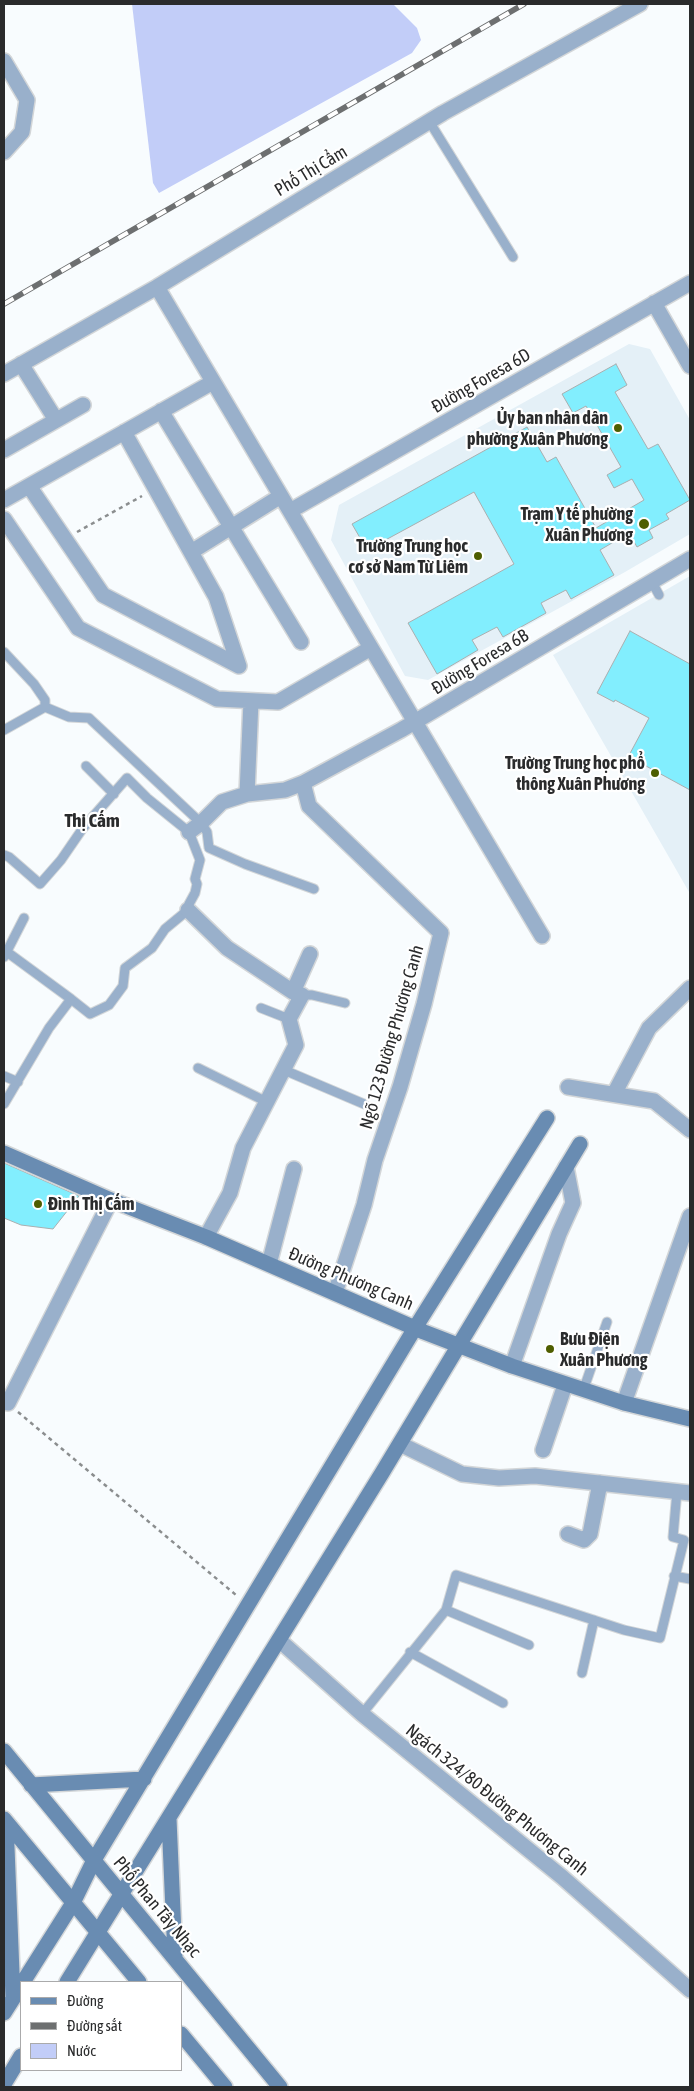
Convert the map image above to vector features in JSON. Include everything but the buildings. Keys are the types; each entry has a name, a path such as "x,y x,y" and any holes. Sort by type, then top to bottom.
{"street":[{"name":"Phố Thị Cẩm","path":"4,374 157,287 429,121 640,4"},
{"path":"4,61 28,100 22,132 4,152"},
{"name":"Đường Foresa 6D","path":"290,511 690,283"},
{"path":"157,287 542,936"},
{"path":"654,304 690,366"},
{"path":"21,364 56,420"},
{"path":"4,500 213,382"},
{"path":"4,450 83,405"},
{"path":"161,411 302,642"},
{"path":"29,486 103,595 239,666 216,597 124,432"},
{"path":"191,552 281,496"},
{"path":"4,519 78,628 217,699 278,702 371,648"},
{"name":"Đường Foresa 6B","path":"189,832 222,802 247,794 285,790 415,722 655,588 690,559"},
{"path":"247,794 251,701"},
{"name":"Ngõ 123 Đường Phương Canh","path":"303,782 308,806 441,933 424,1004 400,1087 375,1160 364,1205 335,1293"},
{"path":"188,910 227,948 297,994"},
{"path":"206,1237 230,1193 243,1148 296,1044 289,1019 310,954"},
{"path":"614,1094 649,1028 690,988"},
{"path":"568,1087 654,1101 690,1130"},
{"path":"24,1981 73,1903 94,1860 415,1328 547,1118"},
{"path":"68,1981 400,1444 580,1144"},
{"name":"Đường Phương Canh","path":"4,1153 111,1200 206,1237 415,1328 512,1366 583,1391 690,1419"},
{"path":"512,1366 559,1234 573,1203 566,1167"},
{"path":"269,1264 294,1169"},
{"path":"8,1403 111,1200"},
{"path":"624,1403 690,1216"},
{"path":"544,1450 565,1385"},
{"path":"400,1444 462,1474 499,1478 534,1476 684,1492"},
{"path":"568,1534 584,1540 590,1534 600,1483"},
{"name":"Ngách 324/80 Đường Phương Canh","path":"279,1640 362,1714 562,1877 690,1990"},
{"name":"Phố Phan Tây Nhạc","path":"4,1751 280,2087"},
{"path":"31,1785 144,1779"},
{"path":"169,1819 175,1957"},
{"path":"5,1820 138,1981"},
{"path":"4,2013 19,1989 5,1820"},
{"path":"182,2035 225,2087"},
{"path":"4,2084 20,2058"}],"lane":[{"path":"429,121 513,257"},
{"path":"4,652 34,684 45,700 45,707"},
{"path":"4,730 45,707"},
{"path":"45,707 69,717 90,718 201,823 207,832 209,848 314,889"},
{"path":"86,766 114,794"},
{"path":"4,855 9,856 40,884 61,860 82,828 127,778 147,798 189,832 200,860"},
{"path":"24,918 5,954 90,1014 109,1005 123,986 125,968 152,948 165,929 188,910 189,904 196,893 194,879 200,860 213,850"},
{"path":"297,994 312,995 345,1003"},
{"path":"4,1104 49,1028 70,1000"},
{"path":"261,1008 289,1019"},
{"path":"198,1068 266,1102"},
{"path":"284,1070 364,1104"},
{"path":"4,1076 18,1082"},
{"path":"583,1391 606,1322"},
{"path":"362,1714 410,1652 446,1610 456,1575 624,1630 660,1638 684,1540 673,1537 684,1492"},
{"path":"674,1576 690,1579"},
{"path":"446,1610 529,1645"},
{"path":"582,1673 594,1620"},
{"path":"410,1652 503,1703"}],"path":[{"path":"65,539 156,489"},
{"path":"8,1403 249,1606"}],"shaded area":[{"name":"Trường Trung học cơ sở Nam Từ Liêm","path":"629,344 650,349 690,420 690,534 625,572 428,680 405,676 331,540 339,505"},
{"name":"Trường Trung học phổ thông Xuân Phương","path":"690,576 690,891 689,892 553,655"}],"water":[{"path":"132,4 393,4 417,28 421,40 412,53 159,193 153,183"}],"railway":[{"path":"4,304 524,4"}],"place":[{"name":"Ủy ban nhân dân phường Xuân Phương","path":"618,428"},
{"name":"Trạm Y tế phường Xuân Phương","path":"644,524"},
{"name":"Trường Trung học cơ sở Nam Từ Liêm","path":"478,556"},
{"name":"Trường Trung học phổ thông Xuân Phương","path":"655,773"},
{"name":"Đình Thị Cấm","path":"38,1204"},
{"name":"Bưu Điện Xuân Phương","path":"550,1349"}],"district":[{"name":"Thị Cấm","path":"92,821"}]}
